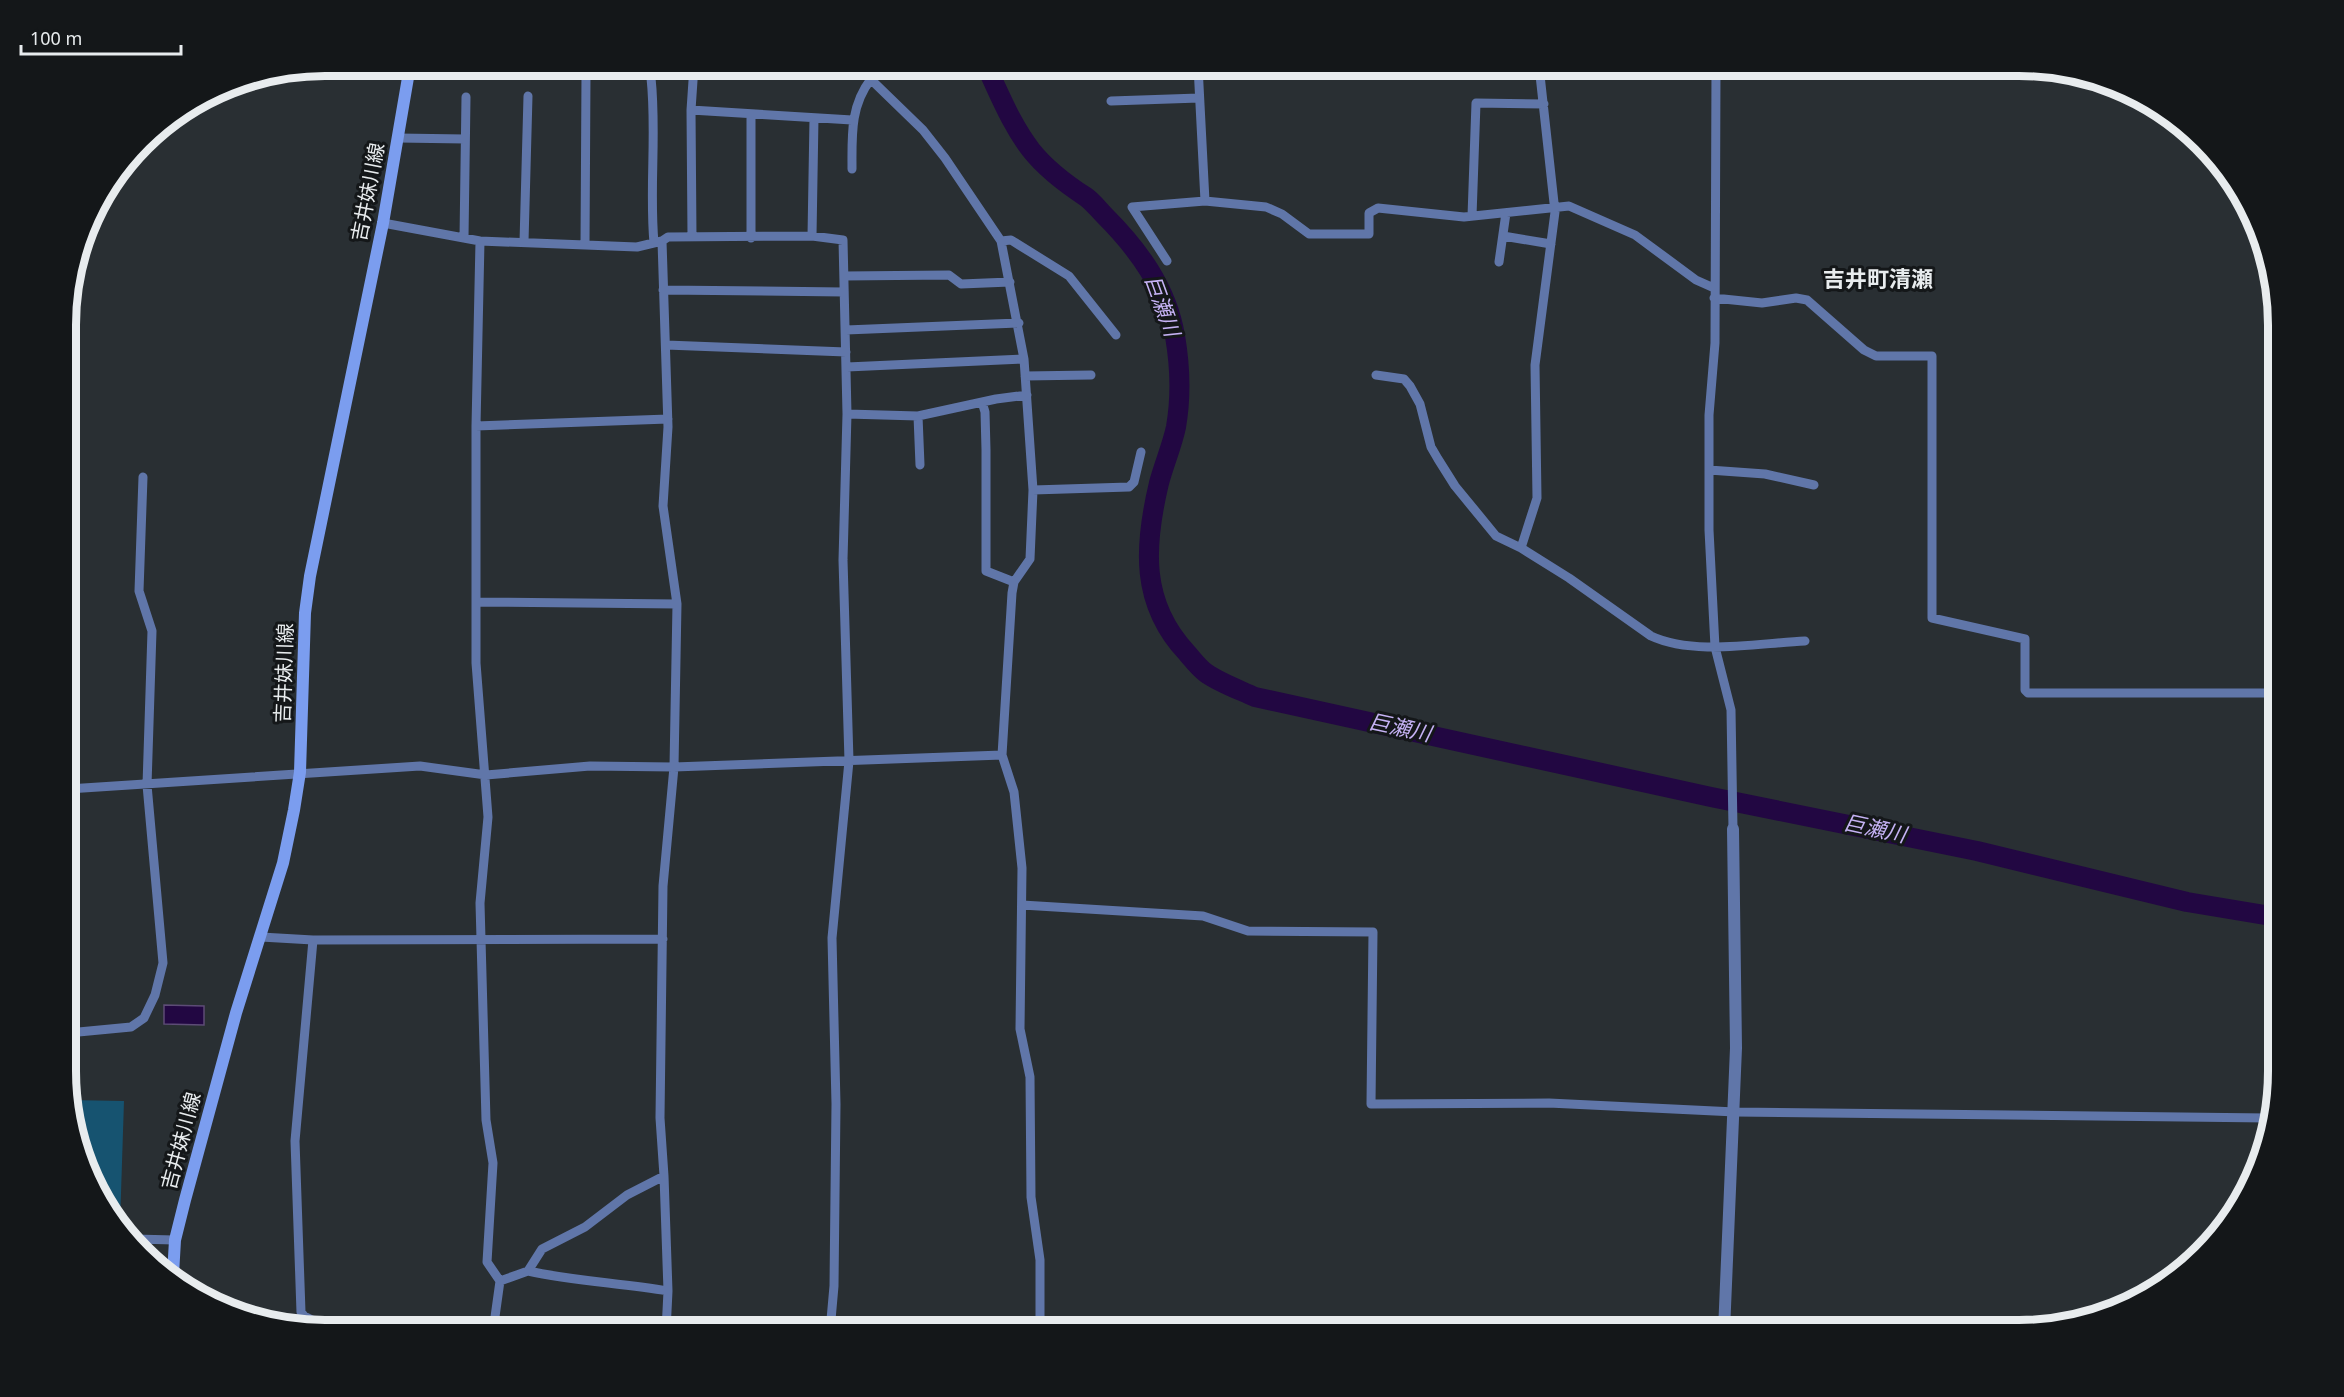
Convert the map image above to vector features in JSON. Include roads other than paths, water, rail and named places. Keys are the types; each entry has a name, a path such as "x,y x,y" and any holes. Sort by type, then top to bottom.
{"main road":[{"name":"吉井妹川線","path":"173,1269 175,1240 218,1080 283,863 300,772 305,613 310,576 382,223 408,76"}],"street":[{"path":"585,245 586,76"},
{"path":"692,237 691,110 693,76"},
{"path":"868,76 923,130 945,158 1001,241 1019,323 1024,359 1033,490 1030,559 1014,582 1002,755 1014,792 1018,819 1022,905 1020,1029 1030,1077 1031,1197 1040,1260 1040,1320"},
{"path":"1198,76 1205,201"},
{"path":"1521,548 1537,498 1535,365 1558,205 1540,76"},
{"path":"1716,76 1715,344 1709,415 1709,470 1715,647 1731,710 1735,1112 1725,1320"},
{"path":"651,78 653,100 651,206 658,242 666,345 668,419 663,506 677,604 674,767 665,850 660,1118 668,1291 667,1320"},
{"path":"852,169 852,120 862,90 871,79"},
{"path":"524,242 528,96"},
{"path":"464,238 466,97"},
{"path":"1111,101 1199,98"},
{"path":"1472,216 1476,103 1544,104"},
{"path":"691,110 852,120"},
{"path":"751,238 752,114"},
{"path":"812,236 814,117"},
{"path":"398,138 465,139"},
{"path":"1167,261 1132,207 1221,201 1266,207 1282,214 1309,234 1369,234 1369,213 1378,208 1472,216 1558,205 1635,235 1714,293 1762,303 1796,298 1807,300 1864,350 1876,356 1932,356 1932,618 2025,639 2025,690 2028,693 2268,693"},
{"path":"1499,262 1506,213"},
{"path":"382,223 480,241 637,247 668,237 812,236 843,240 847,368 843,560 849,761 832,938 836,1104 834,1286 831,1320"},
{"path":"1503,236 1551,244"},
{"path":"1001,241 1011,240 1069,276 1116,335"},
{"path":"480,241 476,426 476,663 488,817 480,903 486,1120 494,1163 487,1262 500,1281 495,1320"},
{"path":"844,276 949,275 961,284 1010,282"},
{"path":"663,290 844,292"},
{"path":"846,330 1019,323"},
{"path":"666,345 846,352"},
{"path":"847,368 1024,359"},
{"path":"1025,376 1091,375"},
{"path":"1376,375 1404,379 1410,386 1420,404 1431,447 1455,486 1496,536 1521,548 1651,636 1662,641 1715,647 1805,641"},
{"path":"847,414 918,416 981,402 1027,395"},
{"path":"981,402 985,412 986,440 986,571 1014,582"},
{"path":"918,416 920,465"},
{"path":"476,426 668,419"},
{"path":"1033,490 1129,487 1134,482 1141,452"},
{"path":"1709,470 1765,474 1814,485"},
{"path":"76,1032 131,1027 144,1018 155,995 163,963 147,785 152,631 139,591 143,477"},
{"path":"477,602 677,604"},
{"path":"76,789 300,772 420,766 486,775 590,766 674,767 1002,755"},
{"path":"1022,905 1203,916 1248,931 1373,932 1371,1104 1556,1103 1735,1112 2263,1118"},
{"path":"261,937 314,940 663,939"},
{"path":"312,1320 301,1312 296,1142 314,940"},
{"path":"528,1271 542,1249 585,1227 627,1195 664,1176"},
{"path":"141,1239 175,1240"},
{"path":"500,1281 528,1271 569,1280 619,1282 668,1291"}],"waterway":[{"name":"巨瀬川","path":"991,76 1012,120 1031,150 1057,176 1091,201 1140,256 1158,286 1171,318 1177,347 1179,405 1176,427 1159,483 1150,529 1150,573 1161,614 1172,634 1206,673 1255,697 1711,797 1977,851 2187,902 2268,916"}],"district":[{"name":"吉井町清瀬","path":"1878,279"}]}
